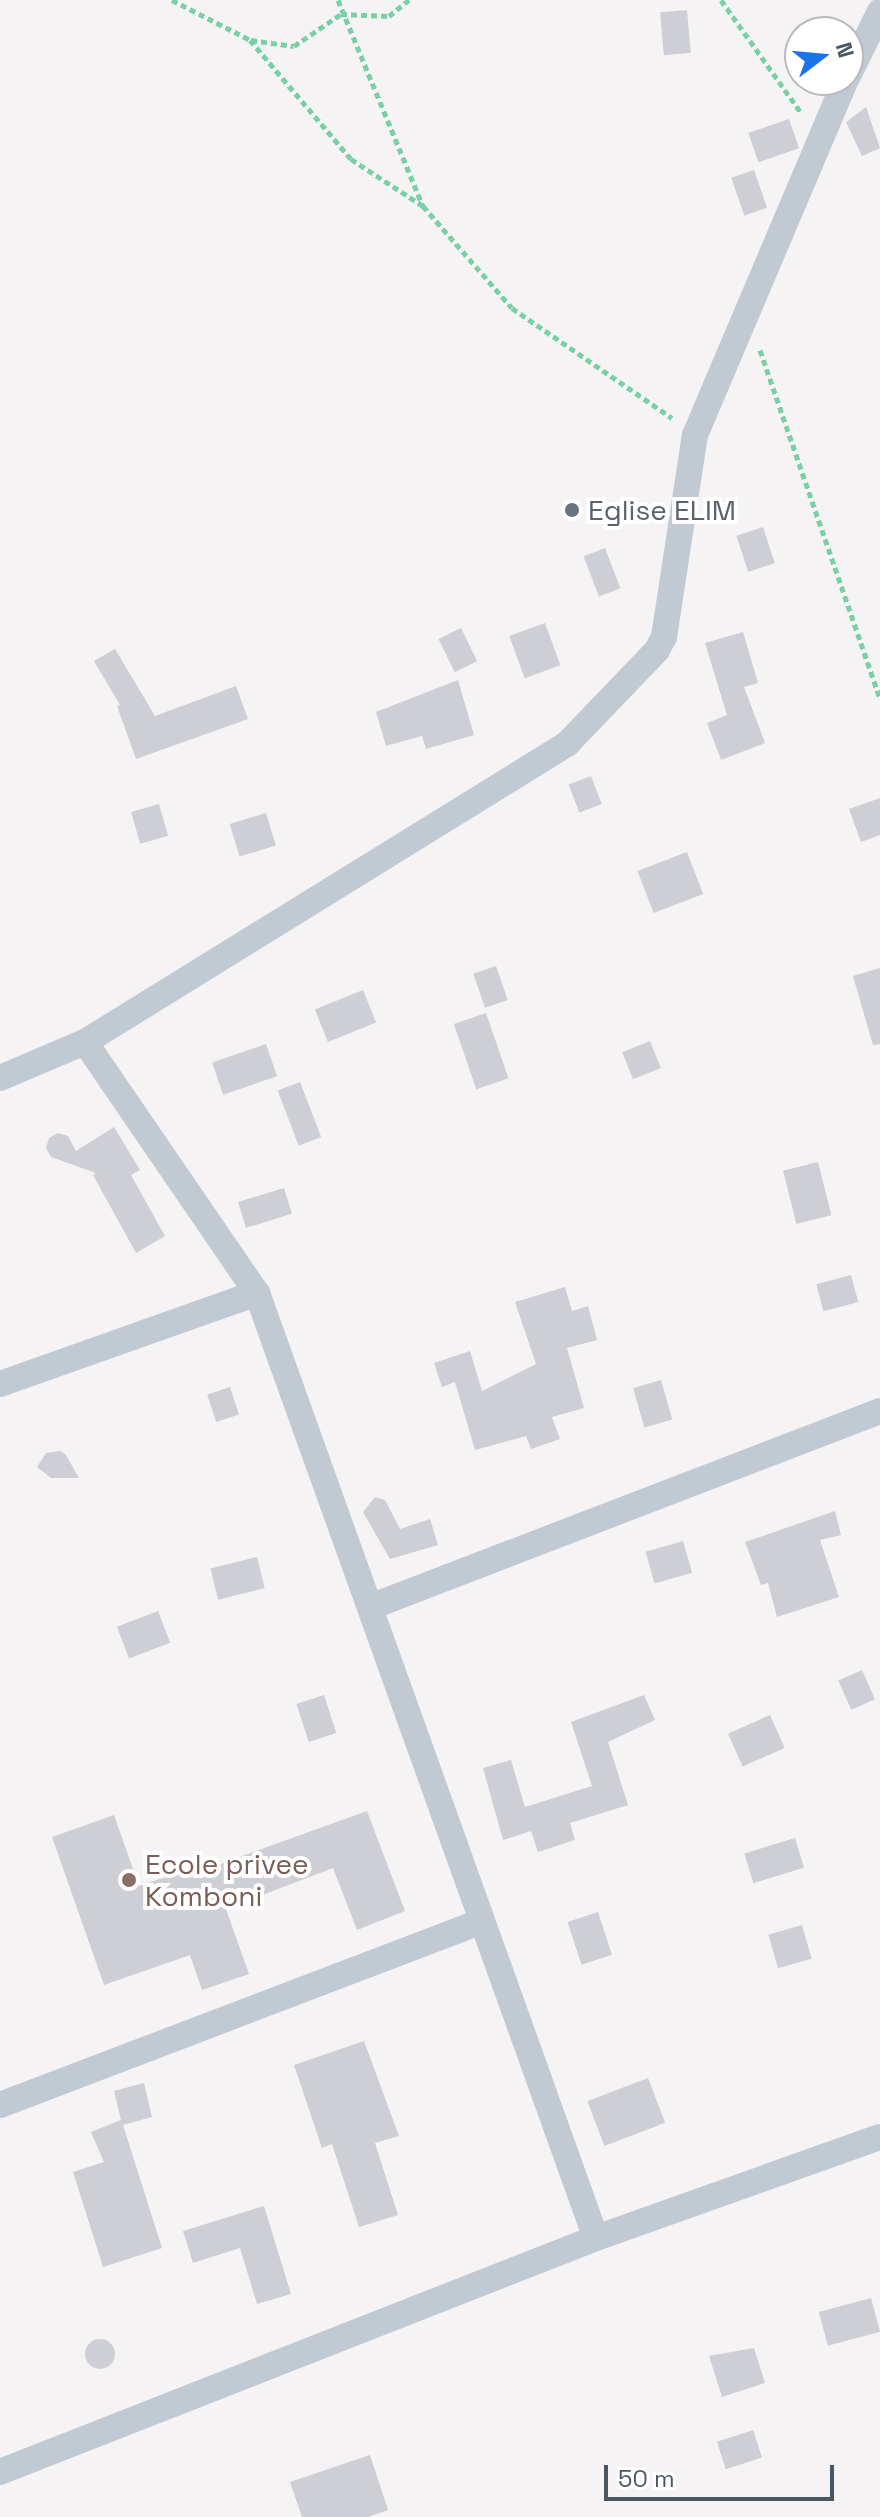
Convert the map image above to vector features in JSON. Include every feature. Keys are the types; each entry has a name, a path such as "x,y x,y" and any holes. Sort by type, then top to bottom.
{"street":[{"path":"864,43 880,11"},
{"path":"0,1078 85,1042 567,744 664,637 695,435 746,307 838,96"},
{"path":"85,1042 257,1293 373,1606 480,1922 596,2238"},
{"path":"0,1384 257,1293"},
{"path":"373,1606 880,1411"},
{"path":"0,2105 480,1922"},
{"path":"0,2472 596,2238 880,2137"}],"path":[{"path":"172,0 250,40 294,46 341,14 389,16 409,0"},
{"path":"338,0 341,14 423,206"},
{"path":"721,0 818,137"},
{"path":"250,40 351,159 423,206 512,308 695,435"},
{"path":"746,307 880,699"}],"building":[{"path":"687,10 691,53 664,55 660,12"},
{"path":"866,107 880,148 862,156 846,122"},
{"path":"789,119 799,148 758,162 748,133"},
{"path":"754,170 767,208 744,216 731,178"},
{"path":"763,527 775,563 748,572 736,536"},
{"path":"605,548 620,588 599,596 584,556"},
{"path":"545,623 560,665 525,678 509,636"},
{"path":"461,628 477,661 455,672 439,639"},
{"path":"743,632 758,683 744,687 765,743 721,760 707,723 727,715 705,643"},
{"path":"115,649 155,716 236,686 248,719 136,759 117,706 120,705 94,661"},
{"path":"458,680 474,735 426,749 422,736 386,746 376,712"},
{"path":"591,776 602,804 579,813 569,785"},
{"path":"880,798 880,835 861,842 849,809"},
{"path":"159,804 168,836 140,844 131,812"},
{"path":"266,813 276,846 240,857 230,824"},
{"path":"687,852 703,894 654,913 638,871"},
{"path":"496,966 508,1000 485,1008 473,974"},
{"path":"880,968 880,1044 873,1045 853,976"},
{"path":"363,990 376,1022 328,1042 315,1009"},
{"path":"486,1013 508,1078 476,1089 454,1024"},
{"path":"650,1041 661,1068 633,1079 622,1052"},
{"path":"266,1044 277,1076 223,1095 212,1063"},
{"path":"300,1082 321,1137 299,1146 278,1091"},
{"path":"114,1127 140,1170 131,1175 165,1236 136,1253 93,1175 96,1173 51,1157 46,1148 49,1138 58,1133 68,1136 76,1151"},
{"path":"818,1162 831,1215 796,1224 783,1171"},
{"path":"284,1188 292,1214 246,1228 238,1202"},
{"path":"851,1275 858,1302 823,1311 816,1284"},
{"path":"565,1287 572,1311 588,1306 597,1340 567,1348 584,1408 552,1417 560,1439 531,1449 526,1436 475,1450 455,1382 442,1387 434,1363 470,1351 482,1391 536,1364 515,1302"},
{"path":"661,1380 672,1419 644,1427 633,1388"},
{"path":"230,1387 239,1415 216,1422 207,1394"},
{"path":"60,1451 66,1455 79,1478 51,1478 37,1467 46,1453"},
{"path":"375,1497 385,1500 400,1529 430,1519 438,1545 390,1559 363,1512"},
{"path":"835,1511 841,1535 820,1540 839,1597 777,1617 768,1583 761,1585 745,1542"},
{"path":"683,1541 692,1573 655,1583 646,1552"},
{"path":"257,1557 265,1588 218,1600 210,1569"},
{"path":"158,1611 170,1643 129,1659 117,1627"},
{"path":"862,1670 875,1699 851,1710 838,1681"},
{"path":"324,1695 336,1733 309,1742 296,1704"},
{"path":"644,1695 655,1720 608,1742 628,1805 570,1823 575,1840 538,1852 531,1831 503,1840 483,1768 511,1760 525,1807 592,1786 571,1722"},
{"path":"770,1715 785,1748 743,1767 728,1734"},
{"path":"367,1811 405,1911 357,1930 333,1868 226,1909 249,1974 202,1990 190,1955 104,1985 52,1837 114,1815 139,1886 210,1862 212,1867"},
{"path":"795,1838 804,1868 753,1883 744,1853"},
{"path":"598,1912 612,1955 581,1965 568,1922"},
{"path":"802,1925 812,1959 778,1968 768,1935"},
{"path":"364,2041 399,2136 375,2143 398,2215 359,2227 332,2144 322,2148 294,2065"},
{"path":"648,2078 665,2123 605,2146 587,2101"},
{"path":"144,2083 152,2117 123,2125 162,2248 103,2267 73,2172 104,2162 91,2132 121,2120 114,2091"},
{"path":"264,2206 291,2294 257,2304 240,2248 193,2263 183,2231"},
{"path":"871,2298 880,2332 828,2346 819,2312"},
{"path":"100,2339 106,2340 114,2348 114,2360 106,2368 100,2369 94,2368 86,2360 85,2354 86,2348 94,2340"},
{"path":"754,2348 765,2383 722,2397 709,2356"},
{"path":"753,2430 762,2458 726,2469 717,2442"},
{"path":"370,2455 388,2510 368,2517 302,2517 290,2482"}],"place":[{"name":"Eglise ELIM","path":"572,510"},
{"name":"Ecole privee Komboni","path":"129,1880"}]}
